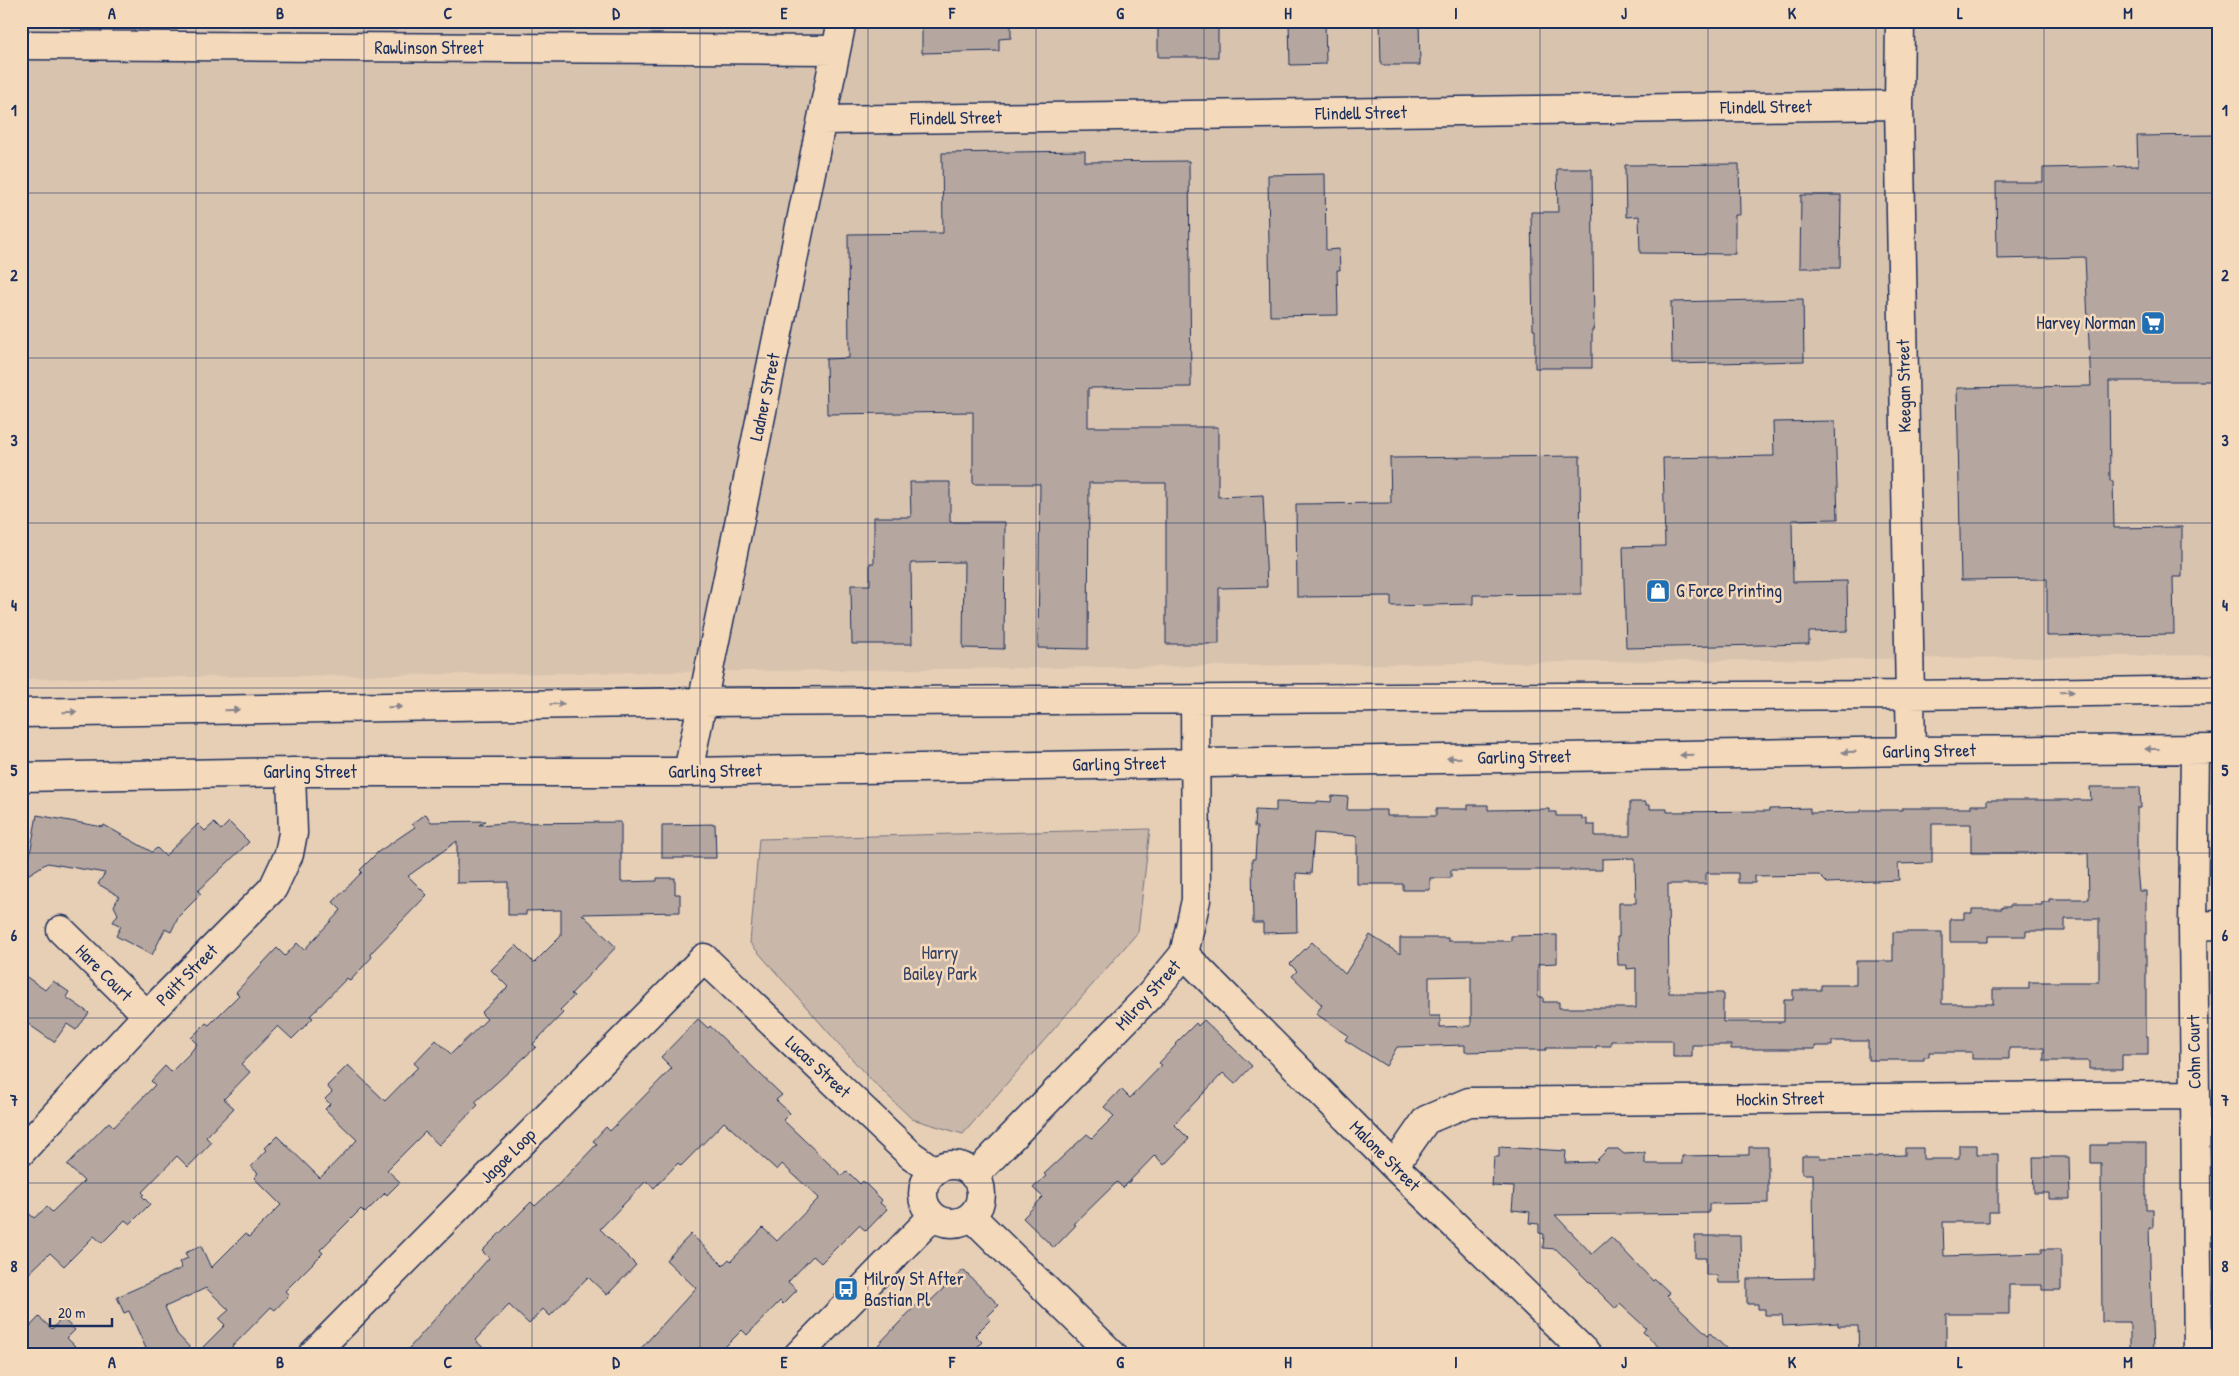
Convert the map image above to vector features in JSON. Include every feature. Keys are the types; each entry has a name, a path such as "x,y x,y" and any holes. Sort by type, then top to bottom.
{"street":[{"name":"Ladner Street","path":"688,772 842,21"},
{"name":"Keegan Street","path":"1900,21 1899,105 1911,751"},
{"name":"Rawlinson Street","path":"21,45 836,50"},
{"name":"Flindell Street","path":"822,120 1899,105"},
{"path":"21,713 702,702 1910,695 2218,690"},
{"name":"Milroy Street","path":"974,1176 1151,994 1184,954 1196,900 1195,700"},
{"name":"Garling Street","path":"21,777 292,772 688,772 1911,751 2206,749"},
{"name":"Cohn Court","path":"2198,1355 2194,1095 2205,925 2206,749"},
{"name":"Paitt Street","path":"21,1152 146,1016 273,888 289,854 293,833 292,772"},
{"name":"Hare Court","path":"60,930 146,1016"},
{"name":"Malone Street","path":"1184,954 1394,1166 1588,1355"},
{"name":"Lucas Street","path":"704,958 911,1155 934,1171"},
{"name":"Jagoe Loop","path":"312,1355 704,958"},
{"name":"Hockin Street","path":"1394,1166 1426,1120 1469,1102 2194,1095"},
{"path":"951,1165 968,1170 974,1176 978,1182 981,1196 980,1204 972,1216 956,1223 940,1221 933,1216 924,1202 923,1193 928,1177 934,1171 951,1165"},
{"path":"798,1355 933,1216"},
{"path":"972,1216 1113,1355"}],"shaded area":[{"path":"21,21 2218,21 2218,655 21,679"}],"green space":[{"name":"Harry Bailey Park","path":"1150,829 1138,932 963,1134 912,1119 867,1076 750,943 759,839"}],"building":[{"path":"922,21 1011,21 1011,38 999,39 999,51 922,53"},
{"path":"1158,21 1218,21 1218,57 1158,57"},
{"path":"1289,21 1325,21 1326,64 1290,65"},
{"path":"1380,21 1419,21 1420,65 1381,65"},
{"path":"2218,135 2218,381 2109,381 2110,481 2113,481 2114,528 2182,527 2182,577 2173,577 2174,634 2047,636 2047,579 1961,580 1957,388 2091,386 2085,257 1997,259 1996,182 2043,182 2043,168 2138,166 2137,136"},
{"path":"1085,151 1085,162 1189,161 1191,387 1088,388 1088,427 1218,427 1218,497 1263,495 1267,587 1219,588 1219,644 1166,644 1166,483 1089,483 1088,649 1038,648 1040,484 973,484 973,412 827,414 826,359 849,358 848,234 943,233 942,153"},
{"path":"1739,164 1740,215 1735,215 1735,254 1640,253 1639,216 1626,217 1625,165"},
{"path":"1557,169 1592,169 1594,329 1592,329 1592,368 1535,368 1531,212 1558,212"},
{"path":"1325,174 1326,250 1339,249 1340,270 1337,270 1338,315 1270,316 1268,175"},
{"path":"1801,195 1841,195 1840,268 1800,268"},
{"path":"1803,299 1804,361 1672,364 1671,302"},
{"path":"1835,421 1838,519 1792,520 1793,582 1847,581 1848,631 1809,632 1809,644 1626,648 1623,547 1665,546 1663,458 1774,456 1773,422"},
{"path":"1580,456 1581,594 1473,595 1473,604 1391,606 1391,596 1297,597 1296,504 1391,503 1390,458"},
{"path":"910,482 950,482 950,522 1005,522 1004,649 963,648 964,562 911,563 912,644 852,644 851,585 870,585 870,563 874,563 874,517 911,517"},
{"path":"2090,787 2140,787 2141,808 2137,808 2137,868 2139,891 2146,891 2146,1036 2148,1036 2148,1055 2122,1055 2122,1069 2089,1069 2089,1061 2044,1061 2044,1048 2009,1048 2009,1059 1972,1059 1972,1052 1929,1052 1929,1057 1924,1057 1924,1060 1868,1060 1868,1041 1832,1041 1832,1046 1815,1046 1815,1049 1731,1049 1731,1045 1692,1045 1692,1057 1673,1057 1673,1041 1611,1041 1611,1046 1596,1046 1596,1048 1546,1048 1546,1050 1465,1052 1465,1045 1397,1047 1386,1066 1345,1040 1348,1035 1316,1014 1322,1005 1292,976 1297,971 1290,964 1312,942 1345,974 1370,935 1400,954 1400,938 1448,938 1448,941 1511,941 1511,936 1557,935 1557,963 1538,964 1538,997 1543,997 1543,1002 1559,1002 1559,1008 1636,1008 1636,968 1627,969 1627,965 1618,965 1617,937 1619,937 1619,903 1636,903 1635,858 1602,859 1602,870 1451,870 1451,878 1430,878 1430,890 1403,890 1403,884 1357,884 1357,836 1314,833 1311,874 1296,873 1297,932 1263,933 1263,923 1253,923 1252,859 1255,859 1257,827 1254,827 1255,810 1276,811 1276,802 1317,803 1317,801 1331,802 1332,796 1348,797 1347,810 1387,810 1387,816 1436,816 1436,809 1468,809 1468,805 1488,805 1488,810 1549,809 1549,812 1556,812 1556,816 1582,816 1582,819 1587,819 1587,825 1595,825 1595,836 1630,836 1630,802 1646,802 1646,805 1650,805 1650,809 1667,809 1667,812 1769,811 1769,809 1810,808 1810,813 1902,810 1902,808 1971,808 1971,805 1987,805 1987,800 2091,800","holes":["1932,824 1971,824 1971,853 2088,853 2089,899 2049,899 2049,902 2042,902 2042,905 2010,905 2010,907 2002,907 2002,909 1972,909 1972,913 1964,913 1964,919 1950,919 1950,942 1988,942 1988,936 2026,936 2026,931 2065,931 2065,919 2099,919 2099,982 2029,982 2029,989 1993,989 1993,1004 1942,1004 1942,932 1893,932 1893,961 1856,961 1856,985 1821,985 1821,990 1793,990 1793,1000 1784,1000 1784,1022 1723,1022 1723,993 1669,993 1668,884 1706,884 1706,873 1738,873 1738,883 1755,883 1755,876 1819,875 1827,883 1899,880 1898,864 1932,863","1471,976 1471,1026 1440,1027 1440,1016 1429,1016 1429,977"]},
{"path":"426,814 431,822 486,821 479,825 621,822 621,882 657,881 657,878 675,878 675,894 680,894 680,912 582,914 616,947 571,994 574,996 560,1010 563,1013 533,1044 536,1047 475,1102 478,1105 439,1145 425,1132 387,1170 400,1182 387,1195 385,1193 365,1213 361,1209 320,1250 323,1253 285,1291 289,1295 275,1310 271,1307 224,1355 149,1355 129,1311 124,1313 117,1297 182,1268 179,1262 188,1258 185,1253 201,1246 211,1268 245,1234 249,1237 281,1205 254,1178 258,1173 251,1167 277,1136 320,1178 357,1140 325,1109 330,1104 325,1099 332,1092 327,1086 348,1065 385,1101 418,1067 414,1063 436,1040 451,1054 487,1019 481,1013 508,987 491,970 516,945 534,963 561,936 561,910 526,911 526,915 508,915 508,882 457,883 457,841 408,876 427,895 370,954 372,957 350,981 347,978 310,1016 313,1018 292,1039 278,1026 241,1064 250,1072 224,1099 234,1108 206,1137 211,1143 188,1167 177,1156 142,1192 144,1194 142,1196 150,1204 130,1224 125,1220 102,1243 94,1236 64,1266 50,1253 21,1281 21,1206 34,1218 47,1207 52,1212 84,1181 67,1165 109,1122 114,1127 155,1085 151,1081 165,1066 171,1072 190,1053 197,1044 191,1038 206,1023 209,1025 239,995 236,992 277,948 285,956 297,943 304,950 341,910 333,902 362,872 360,870 378,852 415,827 412,824","holes":["206,1288 229,1310 219,1319 225,1325 196,1354 177,1334 165,1307"]},
{"path":"37,815 103,827 104,825 152,852 157,848 165,856 198,824 205,831 214,823 221,830 229,822 249,842 198,891 201,894 179,916 171,932 165,929 152,955 116,936 121,926 113,922 118,914 114,906 119,896 98,884 105,873 47,863 26,876"},
{"path":"715,824 716,858 662,858 662,825"},
{"path":"21,973 45,990 53,981 69,992 66,997 89,1013 76,1030 67,1024 54,1042 21,1019"},
{"path":"698,1019 708,1028 710,1026 782,1095 776,1100 790,1113 783,1120 842,1176 847,1171 860,1184 863,1181 882,1200 880,1203 887,1209 866,1231 859,1225 821,1263 813,1256 788,1282 797,1290 783,1304 780,1301 747,1335 742,1330 717,1355 635,1355 696,1288 666,1260 691,1234 723,1265 729,1259 731,1261 763,1228 777,1241 819,1198 782,1164 777,1170 724,1122 681,1166 678,1163 654,1188 646,1181 600,1229 636,1265 607,1295 588,1277 550,1316 543,1309 529,1324 509,1305 475,1340 491,1355 403,1355 489,1258 482,1251 531,1202 535,1206 556,1187 597,1144 593,1141 606,1127 610,1131 672,1068 661,1057"},
{"path":"1204,1020 1252,1066 1235,1084 1223,1073 1174,1124 1189,1139 1164,1165 1155,1155 1123,1188 1117,1182 1074,1224 1076,1225 1054,1248 1023,1218 1043,1197 1033,1188 1046,1176 1044,1174 1087,1134 1092,1138 1114,1116 1104,1107 1121,1089 1130,1098 1162,1065 1159,1063 1175,1044 1196,1023 1198,1026"},
{"path":"2107,1143 2146,1143 2146,1209 2153,1209 2153,1228 2149,1228 2153,1355 2130,1355 2130,1322 2102,1322 2101,1163 2091,1163 2091,1145 2107,1145"},
{"path":"1959,1145 1977,1145 1977,1154 1998,1154 1998,1212 1989,1212 1989,1222 1943,1222 1944,1256 2042,1253 2042,1249 2061,1249 2061,1290 2042,1290 2042,1285 2009,1285 2009,1314 1946,1314 1946,1355 1859,1355 1858,1326 1838,1326 1838,1323 1783,1326 1782,1315 1765,1315 1765,1309 1758,1309 1758,1304 1747,1304 1747,1279 1814,1278 1813,1174 1802,1174 1802,1156 1820,1156 1820,1158 1878,1157 1905,1155 1905,1148 1923,1148 1923,1159 1959,1159"},
{"path":"1499,1147 1566,1151 1565,1163 1595,1162 1608,1149 1618,1149 1624,1154 1645,1153 1645,1164 1682,1164 1682,1156 1749,1155 1749,1147 1768,1147 1768,1203 1709,1204 1709,1213 1555,1215 1592,1254 1611,1237 1653,1281 1655,1279 1670,1293 1667,1296 1708,1335 1710,1333 1733,1355 1667,1355 1643,1332 1646,1328 1620,1304 1616,1309 1556,1249 1543,1248 1544,1234 1539,1233 1539,1224 1529,1223 1530,1212 1512,1210 1514,1187 1492,1186 1494,1157 1499,1157"},
{"path":"2033,1157 2069,1157 2070,1199 2049,1199 2049,1193 2034,1193"},
{"path":"1695,1236 1740,1236 1741,1283 1718,1283 1717,1275 1706,1275 1706,1258 1695,1258"},
{"path":"963,1270 999,1305 988,1316 991,1319 975,1335 982,1342 970,1355 888,1355 878,1345 920,1301 925,1306"},
{"path":"39,1317 52,1329 62,1318 75,1330 67,1338 84,1355 29,1355 21,1347 21,1336"}],"place":[{"name":"Harvey Norman","path":"2153,323"},
{"name":"G Force Printing","path":"1658,591"},
{"name":"Milroy St After Bastian Pl","path":"846,1289"}]}
